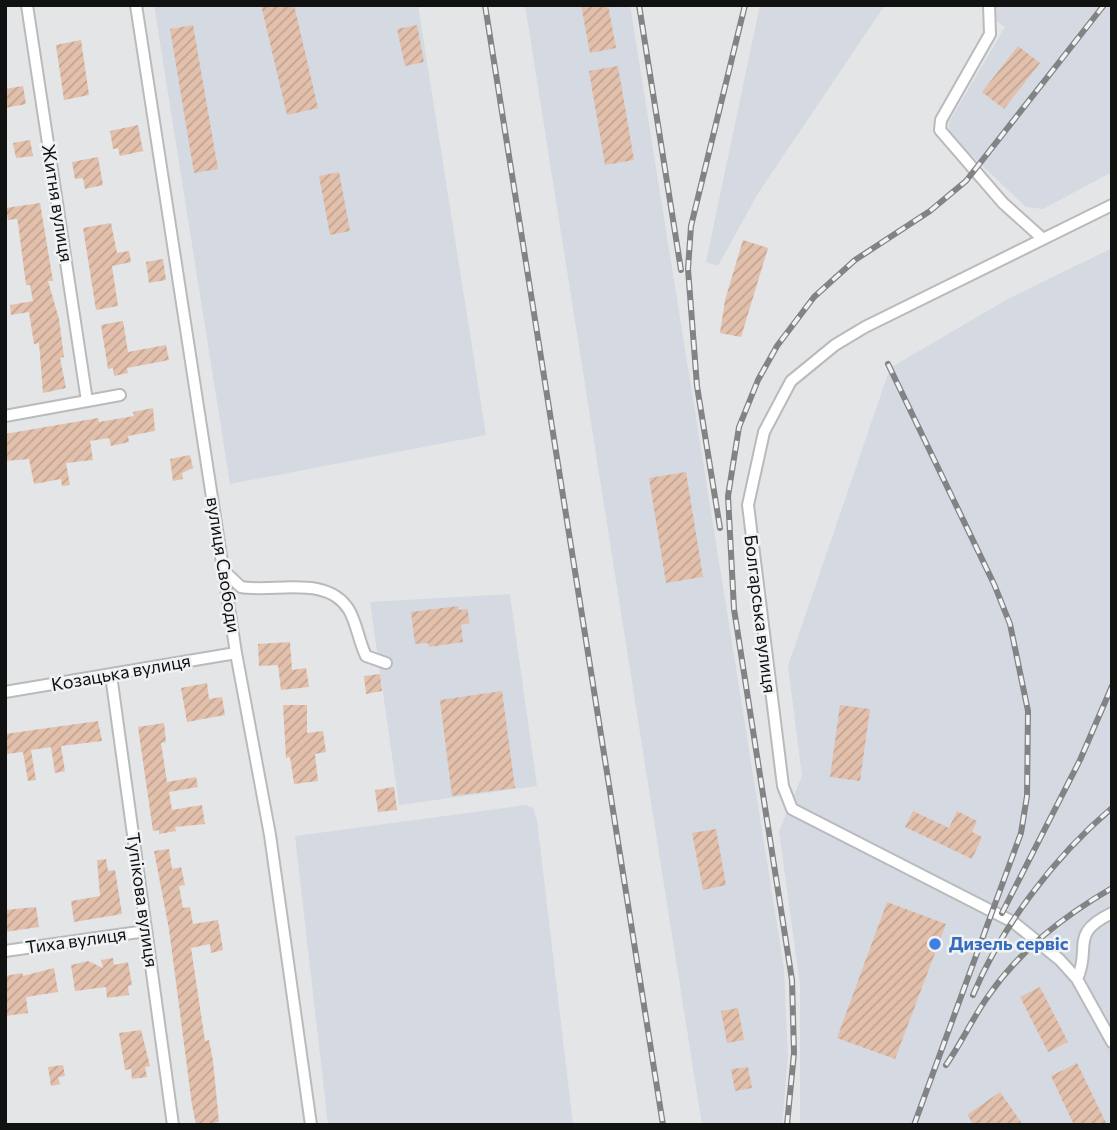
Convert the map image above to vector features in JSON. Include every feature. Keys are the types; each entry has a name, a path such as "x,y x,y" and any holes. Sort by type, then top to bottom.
{"street":[{"name":"Житня вулиця","path":"27,5 87,401"},
{"name":"вулиця Свободи","path":"136,5 236,653 270,835 311,1125"},
{"path":"1001,5 989,7 990,34 941,120 940,130 1003,203 1043,239"},
{"name":"Болгарська вулиця","path":"1112,205 865,327 835,345 791,381 764,432 748,505 783,786 792,809 994,910 1060,960 1077,979 1112,1042"},
{"path":"5,416 120,395"},
{"path":"224,570 241,587 307,588 332,595 349,610 366,656 386,663"},
{"name":"Козацька вулиця","path":"5,692 236,653"},
{"name":"Тупікова вулиця","path":"111,675 173,1125"},
{"path":"1077,979 1082,970 1082,940 1088,928 1112,913"},
{"name":"Тиха вулиця","path":"5,951 146,931"}],"shaded area":[{"path":"154,5 418,5 486,435 230,484"},
{"path":"525,5 630,5 784,968 788,1056 782,1125 702,1125"},
{"path":"760,5 885,5 757,195 718,266 706,262"},
{"path":"994,5 1112,5 1112,172 1043,209 1026,207 949,134 949,122 1005,27 993,19 997,12"},
{"path":"1112,248 1112,1125 800,1125 800,985 779,831 802,776 788,666 890,368 1006,300"},
{"path":"510,594 537,786 399,805 370,602"},
{"path":"526,805 533,808 537,820 573,1125 328,1125 295,836"}],"building":[{"path":"261,5 294,5 318,108 287,115"},
{"path":"581,5 608,5 616,48 590,53"},
{"path":"193,25 218,169 194,173 170,29"},
{"path":"417,25 424,62 405,66 397,29"},
{"path":"81,40 89,95 64,100 56,45"},
{"path":"1018,46 1040,63 1004,109 982,92"},
{"path":"618,66 634,160 605,165 589,71"},
{"path":"23,86 26,104 5,108 5,89"},
{"path":"138,125 143,151 120,156 118,148 113,149 110,131"},
{"path":"30,140 33,156 16,158 13,143"},
{"path":"98,157 103,185 85,189 83,178 75,179 72,162"},
{"path":"339,172 350,231 330,235 319,176"},
{"path":"40,203 53,281 48,281 59,319 64,357 60,358 66,388 43,393 39,343 34,344 29,312 11,315 10,305 33,301 30,285 26,285 17,219 8,220 6,208"},
{"path":"111,223 117,253 129,251 131,262 112,266 118,306 96,310 83,228"},
{"path":"743,240 768,248 741,337 720,333 725,300"},
{"path":"163,259 166,280 149,283 146,262"},
{"path":"123,321 128,352 166,345 169,360 127,368 128,373 114,376 113,368 108,369 101,325"},
{"path":"153,408 155,431 128,436 129,442 111,446 109,438 90,441 93,460 66,463 70,485 62,486 61,479 34,484 29,459 5,461 5,434 98,418 99,422 134,416 133,412"},
{"path":"190,455 193,468 182,473 183,479 173,481 170,459"},
{"path":"686,472 703,577 666,583 649,478"},
{"path":"458,606 459,610 468,609 469,623 461,625 463,642 429,647 428,643 415,644 411,612"},
{"path":"290,642 292,670 306,668 309,687 281,690 278,665 259,666 258,644"},
{"path":"380,674 382,691 366,694 364,676"},
{"path":"207,683 209,699 222,697 225,715 187,722 181,688"},
{"path":"502,691 515,788 452,796 440,700"},
{"path":"283,705 307,705 307,733 323,731 326,752 315,754 318,781 294,784 290,757 286,758"},
{"path":"840,705 870,709 860,781 830,777"},
{"path":"98,721 102,741 61,746 65,771 55,773 51,747 31,750 36,780 28,781 23,752 5,754 5,734"},
{"path":"164,723 166,742 161,743 167,782 196,777 198,787 169,792 172,810 202,805 205,824 175,827 176,831 159,834 159,830 153,831 138,727"},
{"path":"394,787 397,810 378,812 375,790"},
{"path":"913,811 949,828 957,811 977,821 972,832 982,837 972,859 905,827"},
{"path":"716,829 726,885 703,890 692,833"},
{"path":"169,849 172,869 181,867 185,885 179,886 183,908 190,907 193,924 218,920 223,950 211,953 210,944 191,948 205,1041 209,1040 213,1061 219,1122 203,1125 196,1125 192,1105 169,929 154,851"},
{"path":"106,859 108,871 115,870 122,914 74,922 71,901 100,896 97,860"},
{"path":"887,902 946,924 895,1059 837,1038"},
{"path":"36,907 39,927 5,932 5,910"},
{"path":"113,958 114,965 128,962 132,985 128,986 129,995 107,998 106,987 75,991 71,965 88,961 103,968 101,960"},
{"path":"54,968 58,992 26,997 28,1013 5,1016 5,976 22,973 23,976"},
{"path":"1040,987 1068,1042 1048,1052 1020,997"},
{"path":"738,1008 744,1040 727,1043 721,1011"},
{"path":"141,1030 150,1066 145,1067 147,1077 132,1079 131,1069 125,1070 119,1033"},
{"path":"1077,1063 1107,1125 1074,1125 1051,1076"},
{"path":"63,1065 65,1076 58,1077 60,1084 51,1086 48,1067"},
{"path":"748,1067 752,1088 735,1091 731,1069"},
{"path":"1000,1092 1023,1125 974,1125 967,1115"}],"railway":[{"path":"485,5 663,1125"},
{"path":"639,5 681,270"},
{"path":"720,528 697,386 688,269 691,226 745,5"},
{"path":"787,1125 794,1053 792,980 734,609 728,496 739,427 758,380 777,346 814,297 855,260 930,211 966,181 1104,5"},
{"path":"888,364 994,584 1010,624 1028,711 1027,796 1021,833 914,1125"},
{"path":"1002,913 1080,760 1112,686"},
{"path":"973,995 1014,918 1070,848 1112,808"},
{"path":"946,1065 983,1003 1029,948 1060,922 1112,888"}],"place":[{"name":"Дизель сервіс","path":"935,944"}]}
